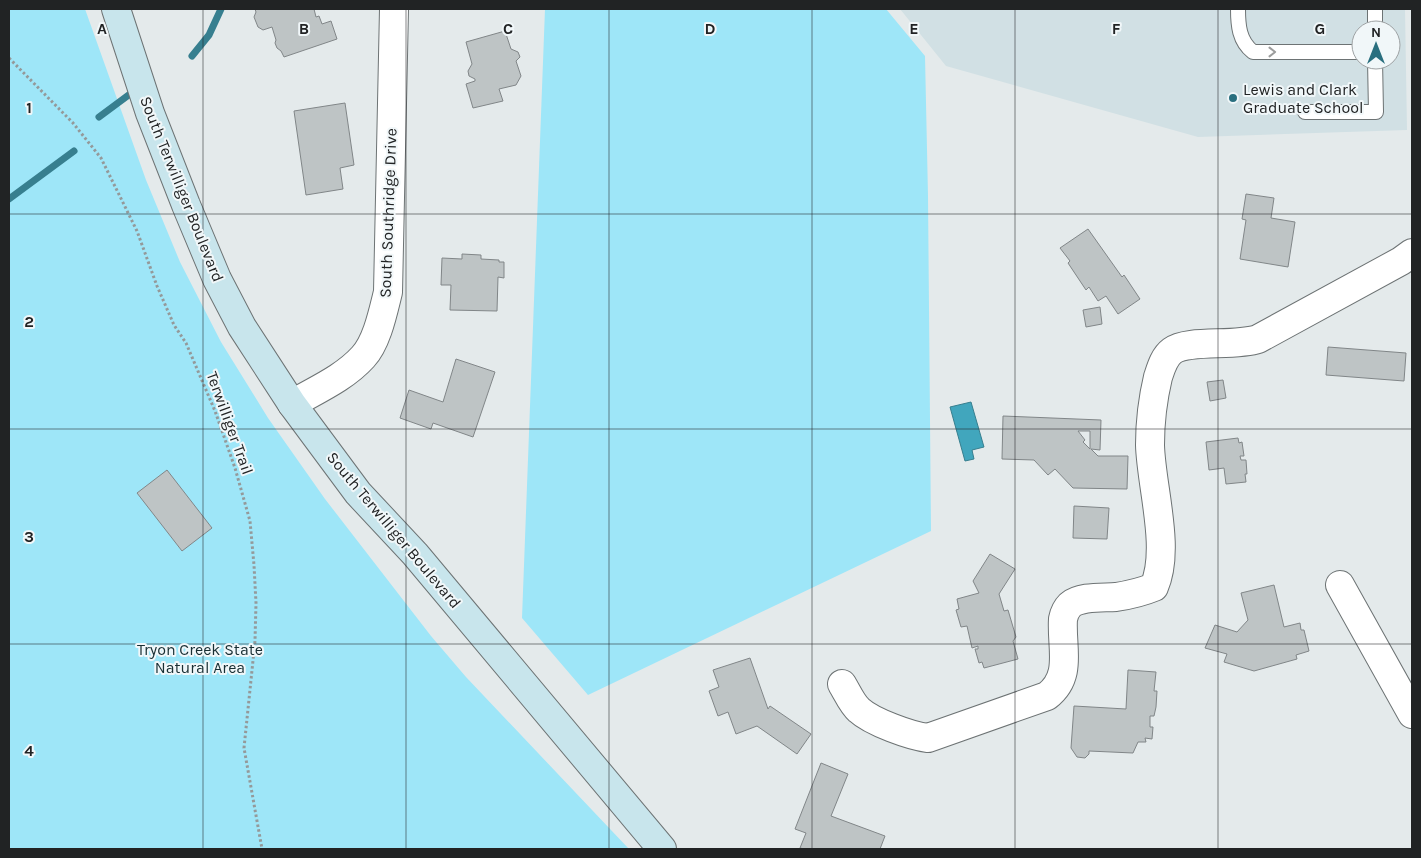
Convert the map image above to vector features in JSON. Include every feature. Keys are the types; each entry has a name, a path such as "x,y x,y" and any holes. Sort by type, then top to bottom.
{"main road":[{"name":"South Terwilliger Boulevard","path":"116,9 150,113 217,279 242,327 292,404 358,493 415,554 662,849"}],"street":[{"name":"South Southridge Drive","path":"292,404 343,375 364,356 380,326 388,292 394,9"},
{"path":"842,684 858,709 871,718 917,737 928,738 1046,696 1056,689 1064,670 1062,619 1070,605 1079,600 1144,592 1154,587 1158,579 1161,548 1150,445 1155,390 1161,368 1168,355 1182,345 1238,343 1258,339 1412,253"},
{"path":"1340,585 1412,714"}],"lane":[{"path":"1238,9 1242,39 1246,47 1254,52 1351,52"},
{"path":"1305,112 1376,112 1375,70"}],"path":[{"name":"Terwilliger Trail","path":"9,58 73,123 100,158 137,231 157,286 174,325 186,343 215,411 235,468 250,521 254,564 256,603 254,641 244,748 262,849"}],"shaded area":[{"name":"Lewis and Clark Graduate School","path":"900,9 1405,9 1407,130 1198,137 946,66"},
{"path":"971,402 984,447 972,450 974,459 965,461 950,407"}],"green space":[{"name":"Tryon Creek State Natural Area","path":"9,9 85,9 146,180 180,262 221,342 268,418 325,499 431,636 466,677 629,849 9,849"},
{"path":"545,9 886,9 925,56 931,531 588,695 522,618"}],"building":[{"path":"255,9 314,9 316,17 319,16 322,24 331,21 337,39 284,57 275,43 276,40 272,27 263,30 258,27 254,17"},
{"path":"505,31 511,49 518,52 520,57 516,61 521,76 516,85 499,89 503,101 473,108 466,84 475,81 475,79 469,76 468,71 472,64 466,42"},
{"path":"345,103 354,165 340,168 343,189 306,195 294,111"},
{"path":"1246,194 1274,198 1271,218 1295,222 1288,267 1240,259 1246,220 1242,219"},
{"path":"1088,229 1140,299 1118,314 1106,296 1098,301 1089,287 1086,290 1068,263 1070,261 1060,248"},
{"path":"462,254 481,255 481,259 504,262 504,278 498,277 497,311 450,310 451,285 441,285 442,258 462,259"},
{"path":"1100,307 1102,324 1086,327 1083,310"},
{"path":"1328,347 1406,353 1404,381 1326,375"},
{"path":"456,359 495,372 473,437 433,423 431,429 400,418 409,390 443,402"},
{"path":"1223,380 1226,398 1210,401 1207,382"},
{"path":"1003,416 1101,420 1100,450 1091,449 1098,456 1128,456 1127,489 1073,488 1055,469 1048,475 1034,460 1002,459","holes":["1078,431 1090,431 1090,449 1083,442 1085,440"]},
{"path":"1238,438 1239,443 1242,442 1244,456 1240,456 1241,460 1246,460 1246,482 1226,484 1224,468 1209,470 1206,442"},
{"path":"167,470 212,528 182,551 137,493"},
{"path":"1074,506 1109,508 1107,539 1073,538"},
{"path":"990,554 1015,569 999,594 1004,611 1008,610 1016,637 1013,641 1018,659 984,668 982,662 979,663 975,649 978,649 978,646 972,648 967,626 961,627 956,610 959,609 957,599 979,593 973,581"},
{"path":"1274,585 1284,627 1300,623 1301,630 1304,630 1309,651 1296,655 1297,659 1254,671 1224,662 1227,654 1205,648 1215,625 1237,632 1248,620 1241,593"},
{"path":"750,658 768,709 770,706 811,734 797,754 757,726 736,734 728,712 718,716 709,691 719,687 713,670"},
{"path":"1128,670 1156,672 1154,691 1157,691 1156,707 1154,716 1150,716 1150,727 1153,727 1152,739 1145,738 1146,742 1138,742 1133,753 1089,751 1085,758 1077,757 1071,748 1074,706 1126,709"},
{"path":"821,763 848,774 831,816 885,836 880,849 800,848 806,833 795,829"}],"waterway":[{"path":"192,56 209,35 221,9"},
{"path":"99,117 130,94"},
{"path":"9,199 74,151"}],"place":[{"name":"Lewis and Clark Graduate School","path":"1233,98"}]}
